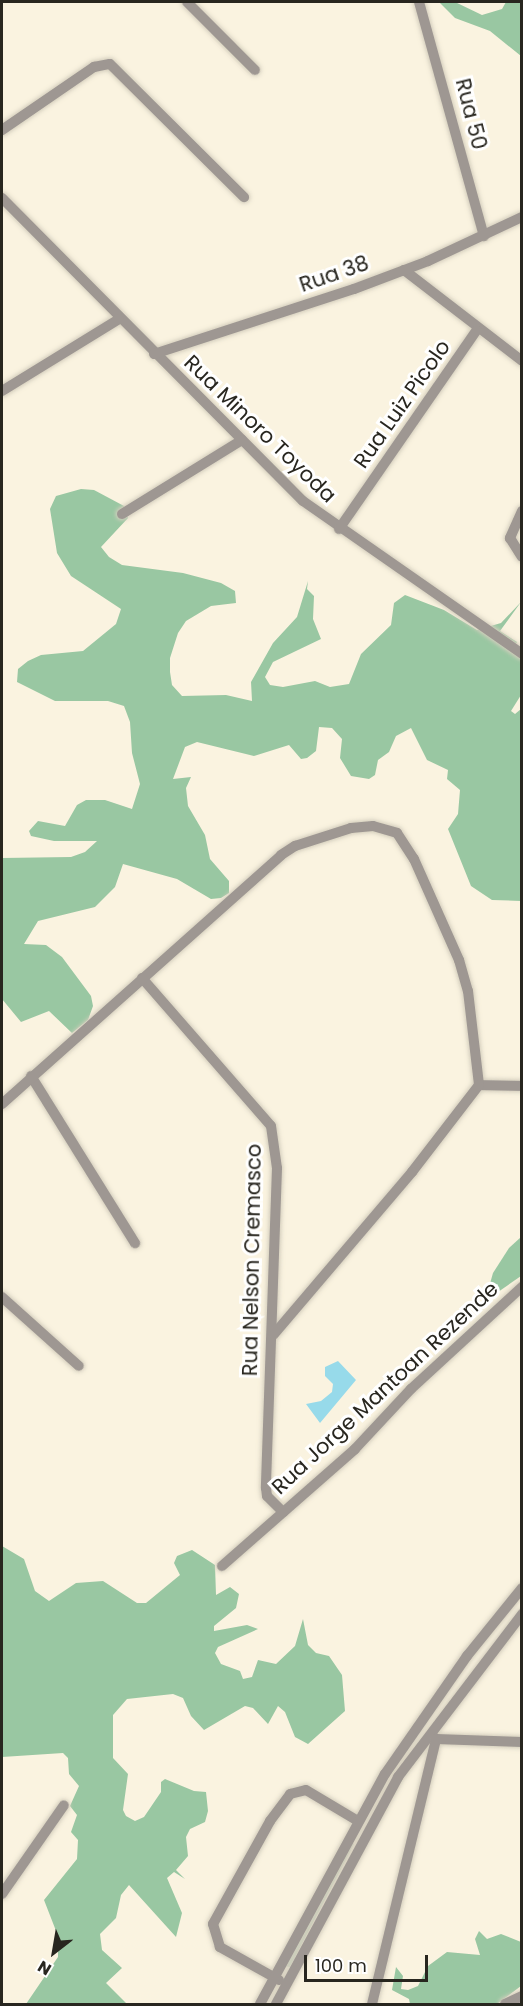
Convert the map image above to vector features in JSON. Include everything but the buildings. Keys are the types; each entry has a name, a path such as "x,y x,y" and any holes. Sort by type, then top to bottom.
{"street":[{"path":"187,2 255,70"},
{"name":"Rua 50","path":"418,2 484,236"},
{"path":"2,130 94,67 110,64 244,197"},
{"name":"Rua Minoro Toyoda","path":"2,198 119,319 303,501 339,529 522,654"},
{"name":"Rua 38","path":"154,354 404,270 522,217"},
{"path":"404,270 477,330 522,361"},
{"path":"2,391 119,319"},
{"name":"Rua Luiz Picolo","path":"339,529 477,330"},
{"path":"122,513 242,440"},
{"path":"522,511 510,538 522,557"},
{"path":"2,1104 263,869 295,846 351,828 388,829 402,838 414,859 459,960 468,991 479,1085 412,1172 274,1334"},
{"name":"Rua Nelson Cremasco","path":"142,978 271,1126 277,1168 274,1334 266,1488 267,1496 283,1512"},
{"path":"31,1076 135,1243"},
{"path":"479,1085 522,1086"},
{"name":"Rua Jorge Mantoan Rezende","path":"222,1566 355,1449 411,1389 522,1287"},
{"path":"2,1297 79,1366"},
{"path":"276,2004 370,1822 455,1689 467,1656 522,1588"},
{"path":"455,1689 480,1666 522,1614"},
{"path":"467,1656 480,1666"},
{"path":"428,1733 522,1742"},
{"path":"260,2004 357,1821 428,1733"},
{"path":"372,2004 428,1733"},
{"path":"287,1984 220,1947 213,1924 270,1821 290,1794 306,1791 357,1821"},
{"path":"2,1894 64,1805"},
{"path":"505,2004 522,1996"}],"green space":[{"path":"439,2 455,2 482,15 502,9 506,2 521,2 521,56 490,31 455,18"},
{"path":"81,489 94,490 124,506 128,518 101,547 109,557 122,565 183,573 221,583 235,591 236,603 211,606 186,621 178,633 170,658 170,672 172,685 182,696 226,695 252,701 251,682 273,643 297,617 308,581 307,589 314,596 313,619 321,639 273,662 265,677 270,685 283,687 315,681 330,687 349,684 361,654 391,625 394,603 405,595 444,610 477,630 501,623 521,602 500,631 517,642 513,649 521,659 521,695 511,711 515,714 521,709 521,901 492,900 471,886 448,829 458,814 460,790 447,779 448,770 427,760 411,728 396,736 389,752 378,760 375,775 369,779 351,776 340,758 342,739 332,728 319,727 316,751 307,758 301,759 289,745 254,756 197,742 185,747 173,779 191,777 186,788 188,806 205,835 210,859 229,881 229,893 221,898 211,899 177,879 123,864 115,887 95,907 38,921 24,944 46,945 62,957 91,996 93,1006 88,1020 72,1033 49,1011 21,1022 2,999 2,858 71,857 85,852 97,841 54,841 31,836 29,831 38,821 65,826 77,805 86,800 105,800 132,809 140,784 132,753 130,722 124,706 108,701 55,701 17,682 18,669 28,661 41,655 83,651 116,624 121,609 71,576 57,553 50,509 56,496"},
{"path":"521,1237 521,1276 485,1301 493,1273 509,1248"},
{"path":"2,1546 24,1559 35,1591 49,1601 76,1583 103,1581 137,1603 146,1603 180,1575 174,1563 177,1556 192,1550 215,1565 216,1595 230,1587 239,1594 236,1608 214,1626 214,1631 247,1625 258,1629 218,1647 215,1653 221,1664 240,1671 243,1679 252,1677 258,1660 276,1664 295,1646 303,1619 308,1645 316,1653 329,1656 342,1675 345,1711 308,1744 295,1737 285,1712 278,1706 268,1724 253,1708 245,1706 204,1730 191,1716 183,1698 173,1694 127,1699 113,1715 113,1758 128,1774 123,1810 126,1816 135,1821 144,1817 161,1792 161,1782 165,1779 194,1791 206,1792 208,1811 205,1822 190,1829 186,1837 188,1856 176,1870 185,1879 174,1872 167,1878 182,1913 176,1937 129,1885 121,1895 116,1918 100,1934 102,1950 122,1968 106,1983 127,2004 26,2004 58,1957 58,1936 44,1900 77,1859 78,1840 71,1832 77,1815 70,1806 79,1786 69,1774 68,1758 63,1753 2,1757"},
{"path":"351,1841 354,1844 290,1967 284,1966"},
{"path":"479,1931 487,1939 501,1934 521,1942 521,1986 497,2004 410,2004 409,1999 392,1990 396,1967 403,1976 401,1989 408,1990 418,1986 428,1966 447,1952 480,1955 475,1939"}],"water":[{"path":"338,1361 356,1380 320,1423 306,1404 321,1401 332,1392 333,1384 325,1376 325,1367"}]}
